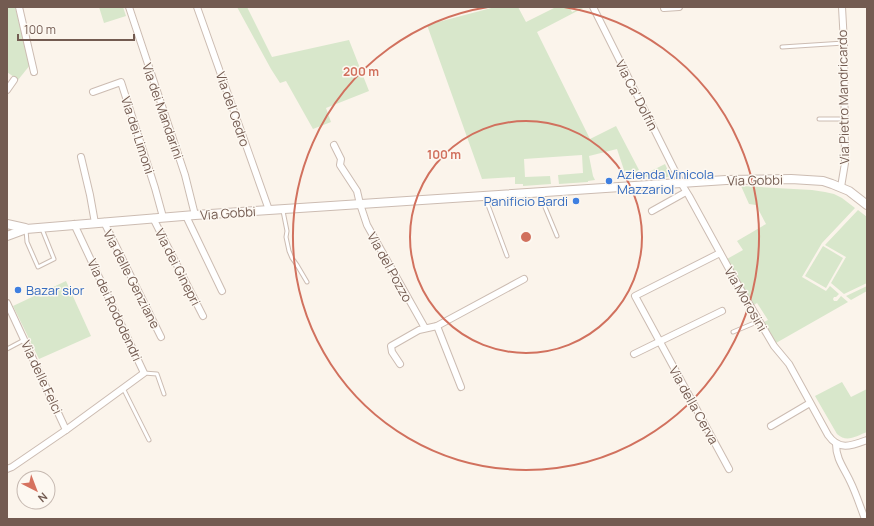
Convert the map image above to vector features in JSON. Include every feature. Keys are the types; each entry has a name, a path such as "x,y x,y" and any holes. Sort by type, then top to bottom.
{"street":[{"path":"20,7 34,72"},
{"name":"Via dei Mandarini","path":"128,7 185,175 196,215"},
{"name":"Via del Cedro","path":"197,7 269,210"},
{"name":"Via Ca' Dolfin","path":"593,7 681,183"},
{"path":"664,8 679,7"},
{"name":"Via Pietro Mandricardo","path":"841,187 845,163 844,43 842,7"},
{"path":"7,90 14,80"},
{"name":"Via dei Limoni","path":"93,92 120,82 155,188 162,217"},
{"path":"334,145 341,159 340,165 357,191 360,204"},
{"path":"81,158 100,222"},
{"name":"Via Gobbi","path":"7,224 26,228 162,217 726,180 791,179 823,181 849,191 867,205"},
{"name":"Via Morosini","path":"681,183 759,321 774,346 789,364 828,435 838,445 836,450 838,459 864,510 865,519"},
{"path":"652,211 686,192"},
{"name":"Via del Pozzo","path":"360,204 367,225 425,328"},
{"path":"186,216 222,291"},
{"name":"Via dei Ginepri","path":"153,218 203,316"},
{"name":"Via delle Genziane","path":"100,222 161,336"},
{"name":"Via dei Rododendri","path":"7,468 12,467 66,430 144,373 74,224"},
{"name":"Via Gobbi","path":"7,236 26,228"},
{"name":"Via della Cerva","path":"720,253 635,296 729,469"},
{"path":"400,364 392,352 391,346 419,330 437,326 524,279"},
{"name":"Via delle Felci","path":"7,303 66,430"},
{"path":"634,354 722,311"},
{"path":"437,326 461,387"},
{"path":"771,426 810,403"},
{"path":"838,445 854,445 867,440"}],"lane":[{"path":"782,47 844,43"},
{"path":"819,119 844,119"},
{"path":"542,192 542,200 558,236"},
{"path":"488,196 488,206 507,256"},
{"path":"282,209 287,231 286,237 289,251 307,282"},
{"path":"26,228 27,242 38,267 54,259 42,227"},
{"path":"733,332 759,321"},
{"path":"7,348 24,340"},
{"path":"144,373 157,374 164,394"},
{"path":"123,388 149,440"}],"green space":[{"path":"7,7 15,7 30,65 18,80 7,72"},
{"path":"99,7 123,7 126,16 104,23"},
{"path":"237,7 247,7 272,57 349,40 369,91 326,108 331,122 313,129 286,81 280,83 271,69"},
{"path":"495,7 518,7 526,22 556,7 569,7 572,12 585,7 537,32 590,139 616,126 639,170 632,174 634,178 627,179 617,149 589,156 595,180 588,182 559,184 558,175 583,173 582,155 524,159 525,177 550,176 551,184 523,186 523,184 515,184 515,177 482,179 427,25"},
{"path":"665,164 670,175 669,177 654,178 653,176 642,178 641,176"},
{"path":"741,186 825,192 842,198 855,208 822,243 802,277 826,291 830,286 839,294 834,297 834,301 837,301 841,296 848,302 776,343 764,322 768,320 757,303 754,305 727,259 743,250 737,241 766,224 756,205 749,204"},
{"path":"858,210 867,217 867,283 844,294 831,283 846,257 825,245"},
{"path":"823,246 843,258 826,288 805,276"},
{"path":"66,281 91,336 39,359 13,306"},
{"path":"867,286 867,291 851,300 846,296"},
{"path":"842,382 851,397 867,389 867,432 852,438 844,438 837,434 815,396"}],"place":[{"name":"Azienda Vinicola Mazzariol","path":"609,181"},
{"name":"Panificio Bardi","path":"576,201"},
{"name":"Bazar sior","path":"18,290"}]}
